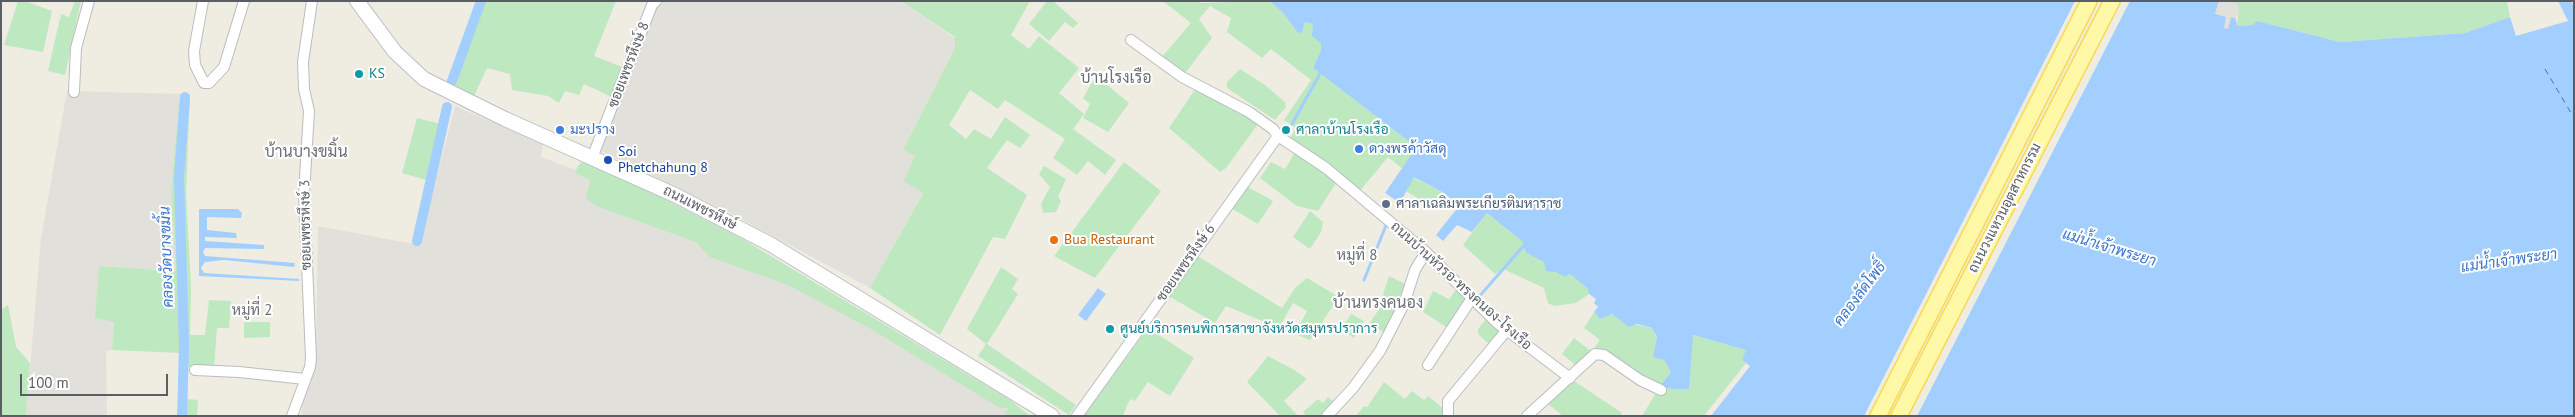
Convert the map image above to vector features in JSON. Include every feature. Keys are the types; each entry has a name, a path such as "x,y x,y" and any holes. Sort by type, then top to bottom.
{"main road":[{"name":"ถนนเพชรหึงษ์","path":"357,1 395,52 424,79 504,120 675,195 770,244 1052,416"},
{"name":"ถนนวงแหวนอุตสาหกรรม","path":"1878,416 2088,1"},
{"name":"ถนนวงแหวนอุตสาหกรรม","path":"1899,416 2112,1"}],"street":[{"path":"74,92 76,48 88,1"},
{"path":"203,1 194,51 195,65 204,83 209,83 224,67 244,1"},
{"name":"ซอยเพชรหึงษ์ 3","path":"292,416 310,367 312,341 304,194 309,111 302,62 312,1"},
{"name":"ซอยเพชรหึงษ์ 8","path":"592,158 652,3"},
{"name":"ถนนบ้านหัวรอ-ทรงคนอง-โรงเรือ","path":"1131,40 1182,77 1249,112 1273,129 1278,136 1326,168 1426,252 1507,330 1570,378"},
{"name":"ซอยเพชรหึงษ์ 6","path":"1077,416 1278,136"},
{"path":"1328,416 1354,388 1380,351 1404,304 1415,270 1426,252"},
{"path":"1428,365 1472,298"},
{"path":"1448,416 1448,401 1507,330"},
{"path":"1527,416 1595,354 1602,354 1640,380 1661,390"},
{"path":"195,370 239,372 305,379"}],"shaded area":[{"path":"661,1 901,1 955,38 955,48 903,150 915,156 923,192 870,288 730,213 601,151 658,4"},
{"path":"2219,1 2232,1 2240,5 2236,19 2231,17 2228,29 2223,28 2215,14"},
{"path":"67,91 180,94 171,191 176,271 99,266 114,322 112,350 106,351 107,416 26,416 41,238"},
{"path":"455,106 543,144 541,157 584,173 779,267 1008,408 1004,416 301,416 304,397 316,359 318,226 419,245"}],"green space":[{"path":"18,1 25,1 52,11 43,52 4,45"},
{"path":"75,1 81,1 65,75 48,71 61,14 69,17"},
{"path":"477,1 616,1 594,56 625,68 614,98 584,84 579,95 565,91 559,103 548,96 512,90 510,74 487,68 474,96 447,81"},
{"path":"901,1 1030,1 1011,35 1029,49 1039,36 1079,68 1059,93 1084,114 1073,129 1116,160 1105,175 1088,161 1077,175 1053,158 1065,139 1005,100 998,109 970,90 949,125 966,139 974,129 991,139 1005,117 1030,135 1020,148 1007,140 987,168 1027,195 1005,239 993,237 940,335 870,288 923,193 904,181 915,156 903,150 955,48 955,37"},
{"path":"1047,1 1053,1 1078,23 1073,28 1065,22 1049,41 1029,24"},
{"path":"1201,1 1200,3 1270,1 1284,14 1297,32 1302,32 1305,22 1313,24 1321,42 1321,50 1313,68 1411,143 1414,151 1403,169 1388,157 1359,192 1290,139 1296,128 1284,120 1311,80 1271,49 1262,58 1227,32 1231,18 1210,6 1199,19 1212,38 1183,76 1161,58 1191,23 1164,2"},
{"path":"2507,1 2510,17 2465,33 2340,42 2257,21 2252,25 2237,26 2239,5 2232,2"},
{"path":"1240,69 1265,85 1285,102 1286,107 1275,120 1227,88 1227,82"},
{"path":"1096,76 1129,103 1108,132 1083,118 1090,104 1083,98"},
{"path":"1196,88 1234,108 1258,124 1226,168 1220,172 1169,128"},
{"path":"180,94 190,95 186,193 191,287 190,335 205,335 209,300 231,301 229,328 217,328 214,368 188,367 187,399 198,400 197,416 180,416 182,353 112,350 114,322 95,318 99,266 176,271 171,191"},
{"path":"417,118 441,124 426,180 402,173"},
{"path":"1296,151 1338,180 1318,211 1297,206 1260,178 1271,162 1285,169"},
{"path":"582,162 653,193 741,238 1010,400 1030,416 1004,416 1008,408 1000,408 871,329 788,285 710,257 696,242 599,207 586,199 590,180 575,173"},
{"path":"1124,162 1161,191 1095,278 1054,256"},
{"path":"1044,166 1066,179 1058,197 1061,201 1056,212 1043,213 1041,204 1050,187 1039,174"},
{"path":"1413,177 1442,192 1432,207 1406,191"},
{"path":"1248,187 1273,201 1258,224 1231,208"},
{"path":"1310,211 1323,222 1321,232 1310,249 1293,237"},
{"path":"1487,213 1523,242 1525,252 1540,259 1565,277 1570,274 1587,288 1589,294 1576,303 1554,306 1548,303 1544,288 1503,269 1495,274 1463,245"},
{"path":"1196,255 1282,308 1295,288 1307,278 1339,297 1310,340 1295,334 1307,311 1293,303 1279,328 1226,306 1215,323 1167,295"},
{"path":"1001,267 1018,279 1012,289 1018,294 987,344 1076,405 1069,415 978,356 986,344 967,329"},
{"path":"1389,276 1407,285 1387,334 1369,324 1386,299 1383,294"},
{"path":"1459,286 1470,298 1449,329 1423,312 1433,291 1449,299"},
{"path":"8,305 16,347 30,363 26,416 1,416 1,310"},
{"path":"1594,312 1600,319 1612,314 1632,324 1652,328 1671,372 1660,386 1639,376 1607,353 1594,348 1600,340 1584,328"},
{"path":"1351,314 1364,321 1354,338 1341,329"},
{"path":"1488,317 1504,330 1491,346 1478,334 1478,329"},
{"path":"244,322 270,322 270,337 244,338"},
{"path":"1148,328 1194,358 1170,396 1148,382 1135,401 1131,399 1128,403 1123,416 1084,416"},
{"path":"1692,335 1747,350 1742,360 1746,363 1704,416 1642,416 1660,386 1672,389 1689,388"},
{"path":"1574,338 1592,352 1579,368 1562,354"},
{"path":"1268,356 1307,379 1284,401 1298,416 1280,416 1247,382"},
{"path":"1574,381 1622,413 1620,416 1563,416 1548,404"},
{"path":"1384,382 1405,399 1412,391 1424,400 1428,396 1444,409 1444,416 1356,416 1364,406 1367,407"},
{"path":"1328,397 1334,402 1321,416 1307,416 1303,412 1318,399 1323,403"}],"water":[{"path":"1270,1 2219,1 2215,14 2226,17 2224,28 2228,29 2231,17 2236,19 2237,26 2252,25 2257,21 2340,42 2465,33 2510,17 2516,36 2568,21 2558,1 2571,1 2574,7 2574,416 1711,416 1750,366 1742,360 1746,350 1693,335 1689,389 1672,389 1660,386 1671,372 1664,360 1653,357 1657,338 1652,328 1637,324 1629,327 1612,314 1600,319 1594,312 1598,307 1594,303 1596,299 1589,294 1587,288 1570,274 1565,277 1556,272 1546,271 1544,262 1525,252 1523,242 1487,213 1472,232 1457,225 1443,241 1436,235 1459,206 1444,193 1414,177 1400,203 1385,193 1414,151 1411,143 1313,68 1321,50 1321,43 1312,36 1313,24 1305,22 1302,33 1297,32 1284,14"},
{"path":"199,209 238,209 242,213 241,218 207,217 207,230 236,233 237,238 205,237 205,241 264,245 264,249 205,248 203,252 205,256 295,263 294,267 224,260 205,262 201,268 204,273 299,279 299,281 199,276"},
{"path":"1098,288 1106,294 1086,321 1078,315"}],"pier":[{"path":"2075,1 2130,1 1917,416 1864,416"}],"waterway":[{"path":"452,81 481,1"},
{"path":"1292,124 1322,70"},
{"name":"คลองวัดบางขมิ้น","path":"182,416 184,346 179,178 185,97"},
{"path":"417,241 447,107"},
{"path":"1364,280 1387,223"},
{"path":"1477,299 1526,243"}],"ferry route":[{"path":"2545,69 2574,118"}],"place":[{"name":"KS","path":"359,74"},
{"name":"มะปราง","path":"560,130"},
{"name":"ศาลาบ้านโรงเรือ","path":"1286,130"},
{"name":"ดวงพรค้าวัสดุ","path":"1359,149"},
{"name":"Soi Phetchahung 8","path":"608,160"},
{"name":"ศาลาเฉลิมพระเกียรติมหาราช","path":"1386,204"},
{"name":"Bua Restaurant","path":"1054,240"},
{"name":"ศูนย์บริการคนพิการสาขาจังหวัดสมุทรปราการ","path":"1110,329"}],"district":[{"name":"บ้านโรงเรือ","path":"1116,78"},
{"name":"บ้านบางขมิ้น","path":"306,152"},
{"name":"หมู่ที่ 8","path":"1357,256"},
{"name":"บ้านทรงคนอง","path":"1378,303"},
{"name":"หมู่ที่ 2","path":"252,311"}],"water label":[{"name":"แม่น้ำเจ้าพระยา","path":"2109,248"},
{"name":"แม่น้ำเจ้าพระยา","path":"2509,261"},
{"name":"คลองลัดโพธิ์","path":"1860,294"}]}
